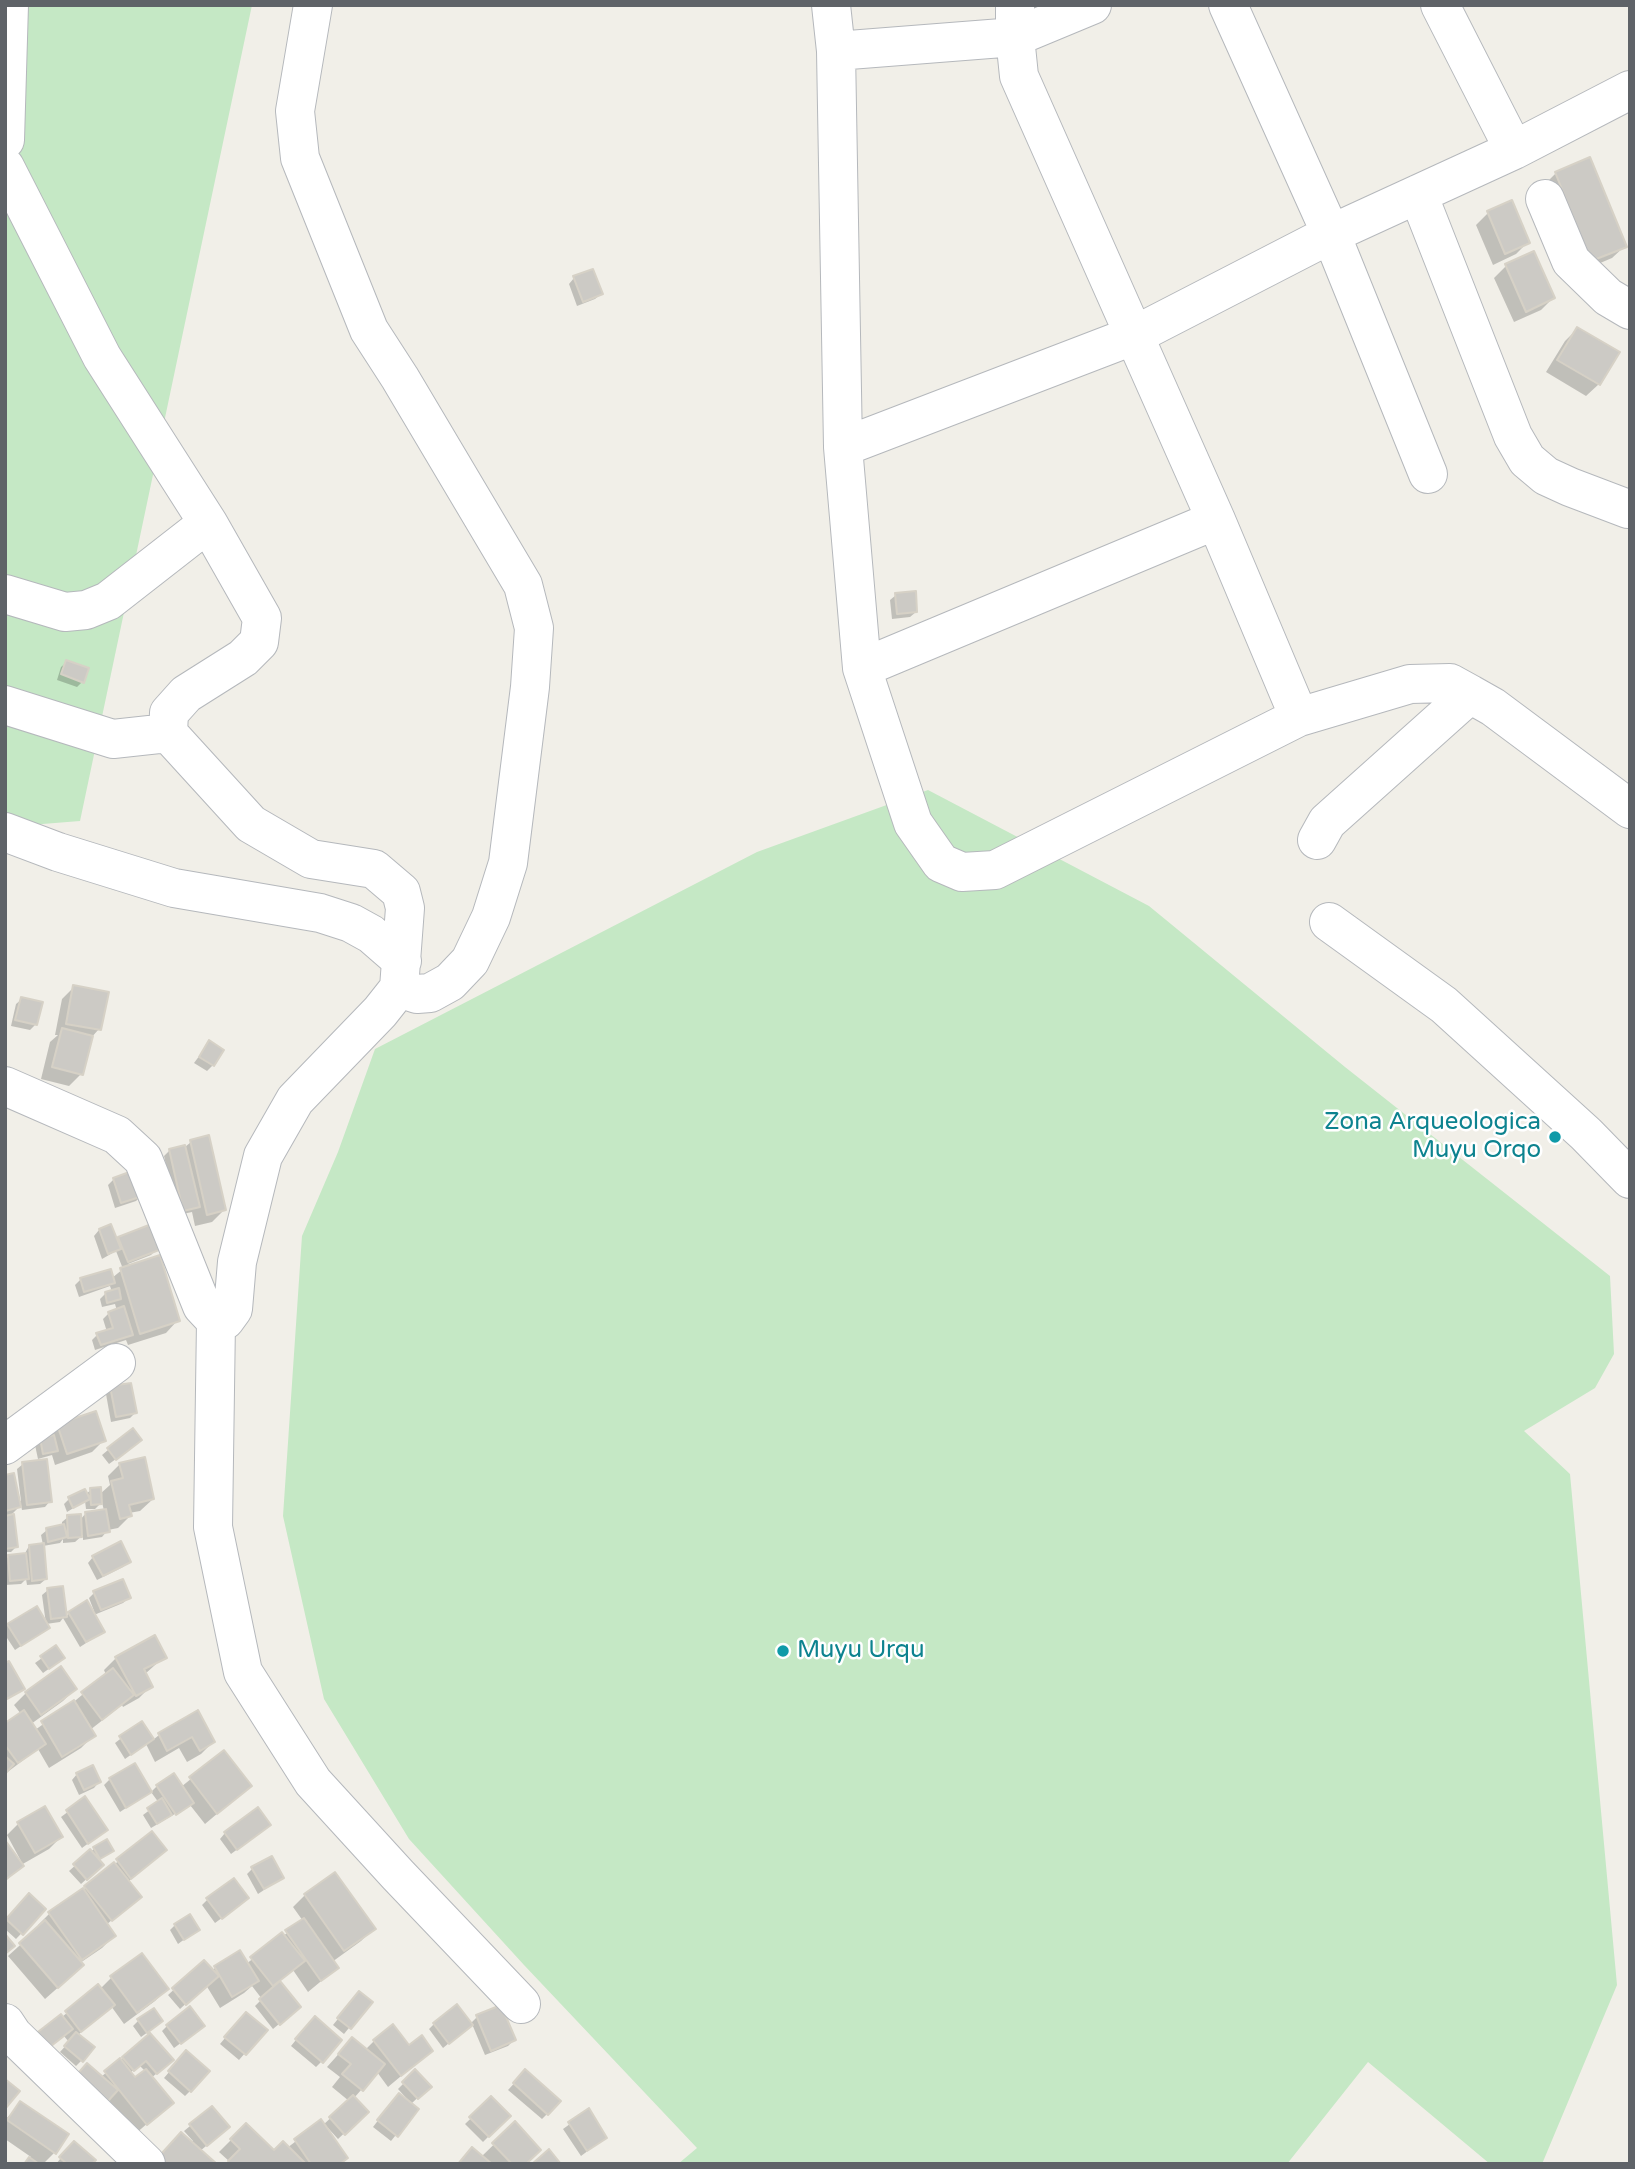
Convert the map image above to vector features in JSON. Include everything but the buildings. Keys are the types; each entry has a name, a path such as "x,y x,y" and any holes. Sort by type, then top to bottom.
{"street":[{"path":"5,140 9,5"},
{"path":"5,832 58,852 174,888 320,913 351,923 371,934 417,994 430,993 450,982 470,961 491,917 508,863 529,700 534,628 523,585 400,377 369,330 300,158 295,111 313,5"},
{"path":"831,5 836,51 843,447 862,668 913,823 941,863 962,872 995,870 1299,717 1410,684 1450,683 1482,701 1630,809"},
{"path":"836,51 1015,21 1092,5"},
{"path":"1228,5 1331,234 1428,474"},
{"path":"1440,5 1514,150"},
{"path":"1015,21 1019,76 1216,520 1299,717"},
{"path":"843,447 1135,335 1331,234 1514,150 1630,90"},
{"path":"5,167 102,357 208,523 262,618 259,642 243,659 186,694 169,713 169,733 251,824 311,859 374,869 401,892 405,908 401,975 380,1012 295,1100 263,1156 237,1262 233,1309 225,1320 216,1321"},
{"path":"1419,194 1513,436 1527,460 1546,476 1629,510"},
{"path":"1545,199 1571,261 1608,297 1630,310"},
{"path":"862,668 1216,520"},
{"path":"5,594 65,612 86,610 108,601 208,523"},
{"path":"1317,839 1327,822 1482,701"},
{"path":"5,705 113,739 169,733"},
{"path":"1329,922 1444,1005 1586,1134 1630,1179"},
{"path":"5,1086 117,1135 143,1159 202,1306 216,1321 213,1527 243,1672 313,1782 521,2004"},
{"path":"5,1445 116,1363"},
{"path":"5,2023 13,2035 146,2164"}],"green space":[{"path":"5,5 252,5 80,821 5,827"},
{"path":"928,790 1149,906 1345,1067 1610,1276 1614,1354 1595,1388 1524,1431 1570,1474 1617,1985 1542,2164 1490,2164 1368,2062 1287,2164 678,2164 697,2148 409,1839 324,1699 283,1516 302,1236 338,1152 375,1049 757,852"}],"place":[{"name":"Zona Arqueologica Muyu Orqo","path":"1555,1137"},
{"name":"Muyu Urqu","path":"783,1651"}]}
